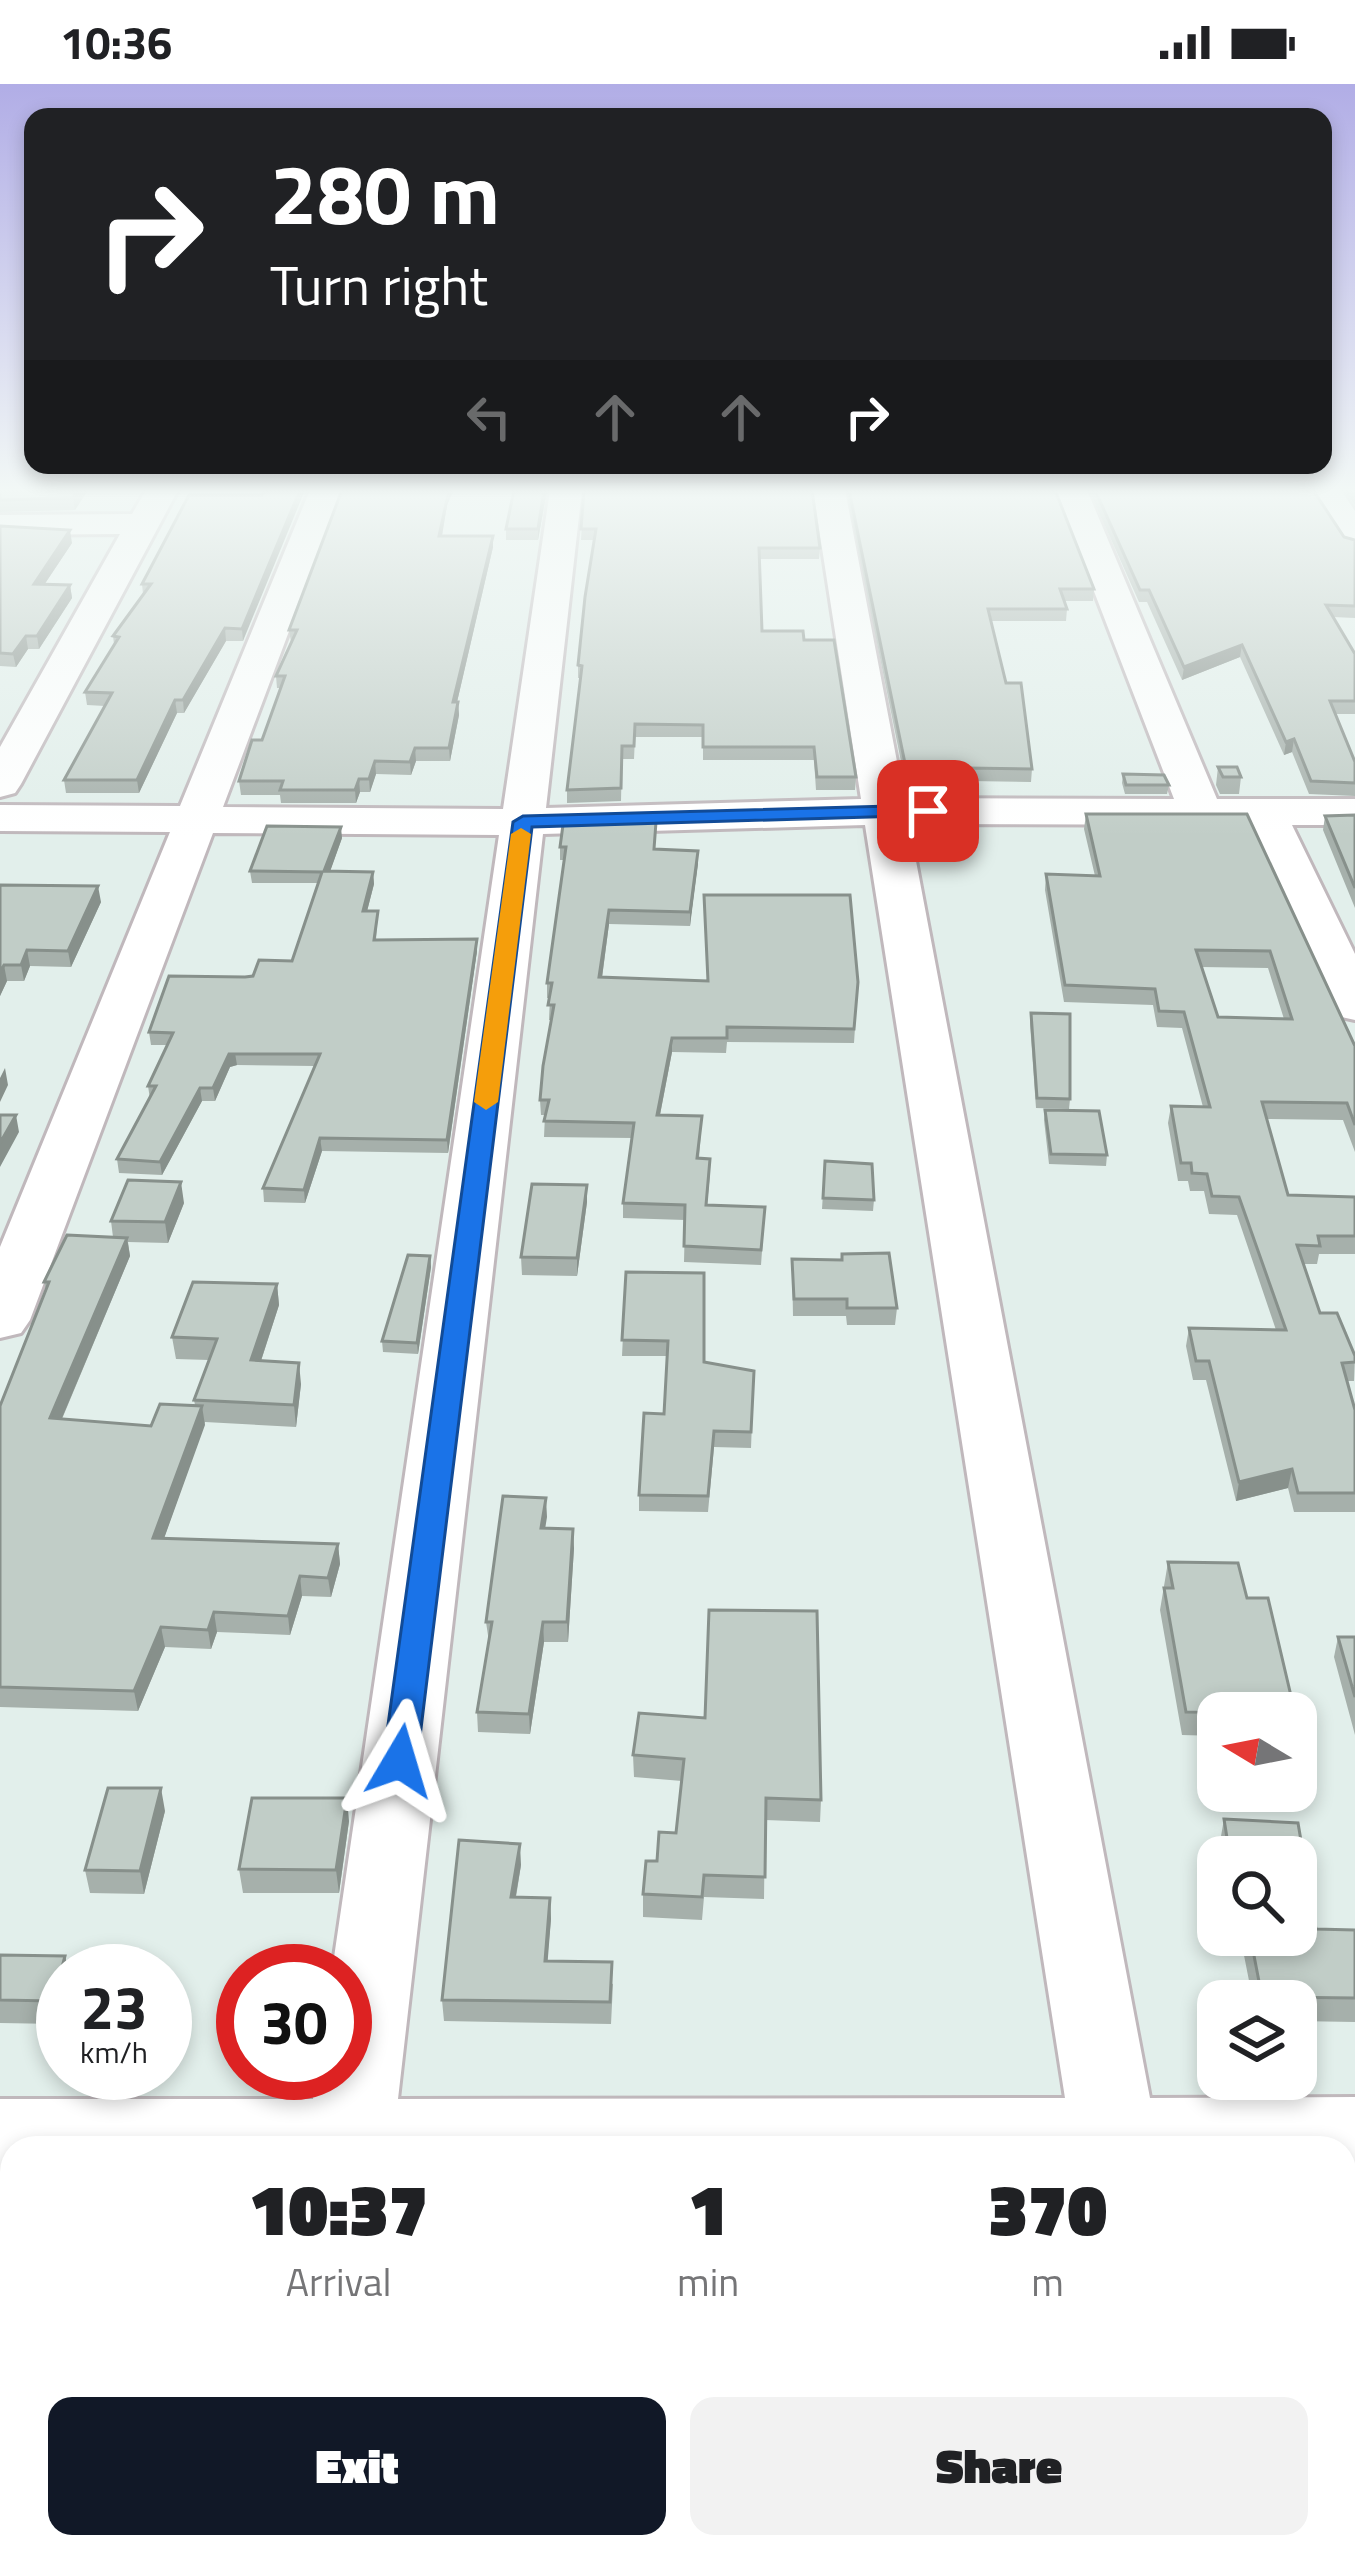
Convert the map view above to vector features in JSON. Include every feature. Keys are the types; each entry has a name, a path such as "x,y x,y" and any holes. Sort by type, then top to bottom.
{"street":[{"path":"0,784 95,605"},
{"path":"0,1320 281,605"},
{"path":"351,2136 551,605"},
{"path":"848,605 1114,2135"},
{"path":"1118,605 1201,812"},
{"path":"0,818 523,822 882,811 1355,812"},
{"path":"1264,812 1355,1006"},
{"path":"1091,2136 1131,2136"}],"building":[{"path":"0,605 57,605 37,636 26,636 13,654 0,653"},
{"path":"135,605 252,605 242,629 225,628 183,700 175,700 137,780 64,780 112,693 85,692 119,637 113,636"},
{"path":"298,605 476,605 453,702 458,702 449,748 415,748 410,762 375,761 369,779 359,779 355,790 280,790 283,781 239,781 252,740 262,740 285,676 276,676 297,630 289,630"},
{"path":"584,605 761,605 762,631 803,631 804,640 834,640 856,777 817,777 814,747 703,747 703,725 635,724 634,746 622,746 621,788 567,790 582,666 578,665"},
{"path":"873,605 1066,605 1067,609 988,609 1006,683 1021,683 1032,769 968,768 969,779 908,778"},
{"path":"1156,605 1326,605 1355,654 1355,701 1330,701 1355,762 1355,783 1311,781 1294,739 1286,742 1242,645 1184,667"},
{"path":"1218,767 1237,767 1241,777 1223,777"},
{"path":"1123,774 1164,775 1169,785 1126,785"},
{"path":"1086,814 1247,814 1355,1046 1355,1125 1347,1103 1262,1102 1288,1195 1355,1197 1355,1236 1318,1236 1320,1246 1297,1245 1320,1313 1337,1313 1355,1356 1355,1362 1342,1363 1355,1410 1355,1493 1298,1493 1292,1469 1239,1482 1209,1361 1196,1361 1189,1328 1286,1330 1239,1197 1212,1196 1207,1174 1192,1173 1191,1163 1181,1163 1171,1106 1210,1107 1184,1012 1159,1011 1155,989 1065,985 1046,874 1100,876","holes":["1196,950 1270,951 1292,1019 1218,1017"]},
{"path":"1355,815 1355,888 1325,816"},
{"path":"656,822 654,849 698,851 690,912 609,910 599,977 708,981 704,895 850,895 858,982 854,1029 727,1027 727,1038 672,1038 657,1115 702,1116 697,1158 710,1159 706,1205 765,1207 761,1250 684,1246 685,1205 623,1203 634,1123 544,1121 549,1100 540,1100 554,1005 548,1005 552,983 547,983 566,847 560,847 563,825"},
{"path":"267,826 341,827 324,871 373,872 363,911 378,911 374,940 477,939 447,1140 320,1138 304,1190 263,1188 320,1054 229,1054 213,1088 200,1088 160,1162 117,1159 156,1086 148,1086 173,1033 149,1032 169,976 245,977 253,976 259,960 292,961 322,872 250,871"},
{"path":"0,885 98,886 68,951 27,950 21,965 4,965 0,973"},
{"path":"1031,1013 1070,1014 1070,1099 1037,1098"},
{"path":"1045,1110 1099,1111 1107,1155 1051,1154"},
{"path":"0,1115 16,1115 0,1143"},
{"path":"825,1161 872,1164 874,1200 823,1198"},
{"path":"128,1180 181,1182 165,1222 111,1221"},
{"path":"532,1184 587,1185 577,1258 521,1257"},
{"path":"67,1235 127,1238 50,1418 151,1426 160,1404 202,1406 153,1538 338,1544 328,1578 300,1576 288,1616 214,1612 208,1630 161,1627 134,1691 0,1687 0,1406 49,1282 44,1282"},
{"path":"889,1253 897,1308 847,1308 847,1299 794,1299 792,1259 842,1260 842,1254"},
{"path":"408,1255 430,1256 417,1343 382,1341"},
{"path":"626,1272 704,1273 704,1362 754,1371 751,1432 714,1431 708,1496 639,1495 644,1413 664,1414 668,1341 622,1340"},
{"path":"193,1282 277,1284 251,1360 299,1363 294,1405 194,1400 217,1339 172,1337"},
{"path":"503,1496 546,1498 541,1528 573,1529 567,1622 543,1622 529,1714 477,1712 492,1622 486,1622"},
{"path":"1168,1562 1238,1563 1247,1598 1268,1598 1290,1692 1197,1692 1197,1712 1186,1712 1164,1588 1173,1588"},
{"path":"709,1610 817,1611 821,1800 766,1798 765,1877 704,1875 702,1897 643,1894 646,1861 657,1861 659,1832 676,1833 684,1759 633,1755 639,1713 705,1718"},
{"path":"1338,1637 1355,1637 1355,1697"},
{"path":"108,1788 161,1788 140,1871 85,1870"},
{"path":"252,1798 347,1798 336,1870 239,1869"},
{"path":"1224,1819 1298,1823 1300,1836 1227,1836"},
{"path":"459,1840 520,1844 511,1897 550,1898 545,1961 612,1962 610,2002 442,2000"},
{"path":"1317,1929 1355,1930 1355,1998 1317,1998 1317,1980 1259,1980 1254,1956 1317,1956"},
{"path":"0,1955 36,1956 36,2001 0,2000"}],"slow traffic":[{"path":"486,1102 521,834"}],"route":[{"path":"400,1761 523,822 928,811"}]}
